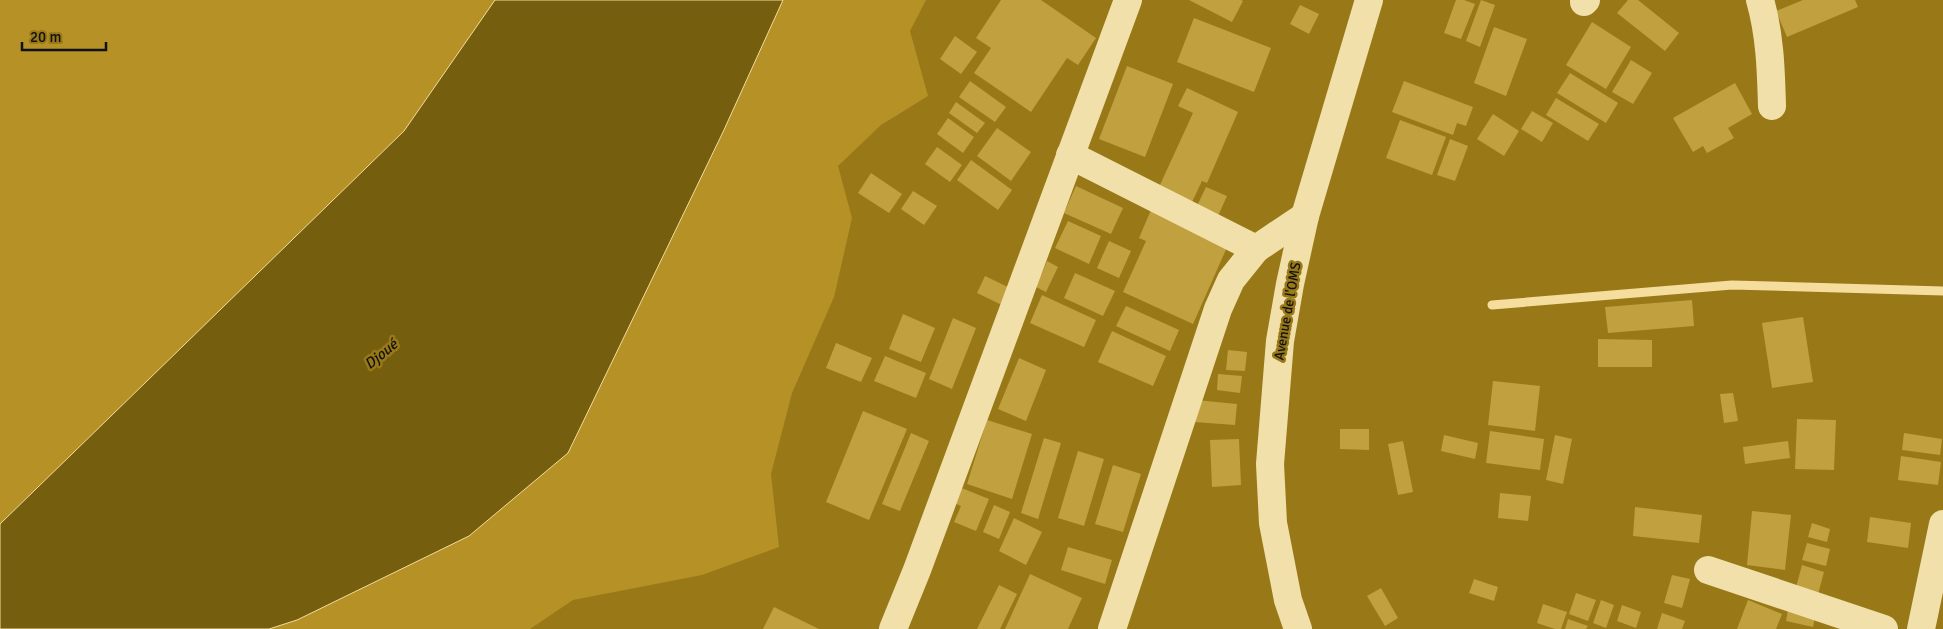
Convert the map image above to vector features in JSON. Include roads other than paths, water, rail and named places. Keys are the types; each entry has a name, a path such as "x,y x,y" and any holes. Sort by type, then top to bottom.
{"street":[{"path":"893,629 917,570 1128,0"},
{"name":"Avenue de l'OMS","path":"1298,629 1288,600 1273,523 1270,464 1280,341 1305,216 1368,0"},
{"path":"1760,0 1765,18 1771,62 1772,106"},
{"path":"1070,155 1256,249"},
{"path":"1112,629 1218,309 1231,280 1256,249 1305,216"},
{"path":"1921,629 1943,526"},
{"path":"1708,570 1884,629"}],"water":[{"name":"Djoué","path":"495,0 783,0 723,132 568,453 469,536 297,620 269,629 0,629 0,524 404,131"}],"waterway":[{"path":"1492,305 1732,285 1943,291"}]}
